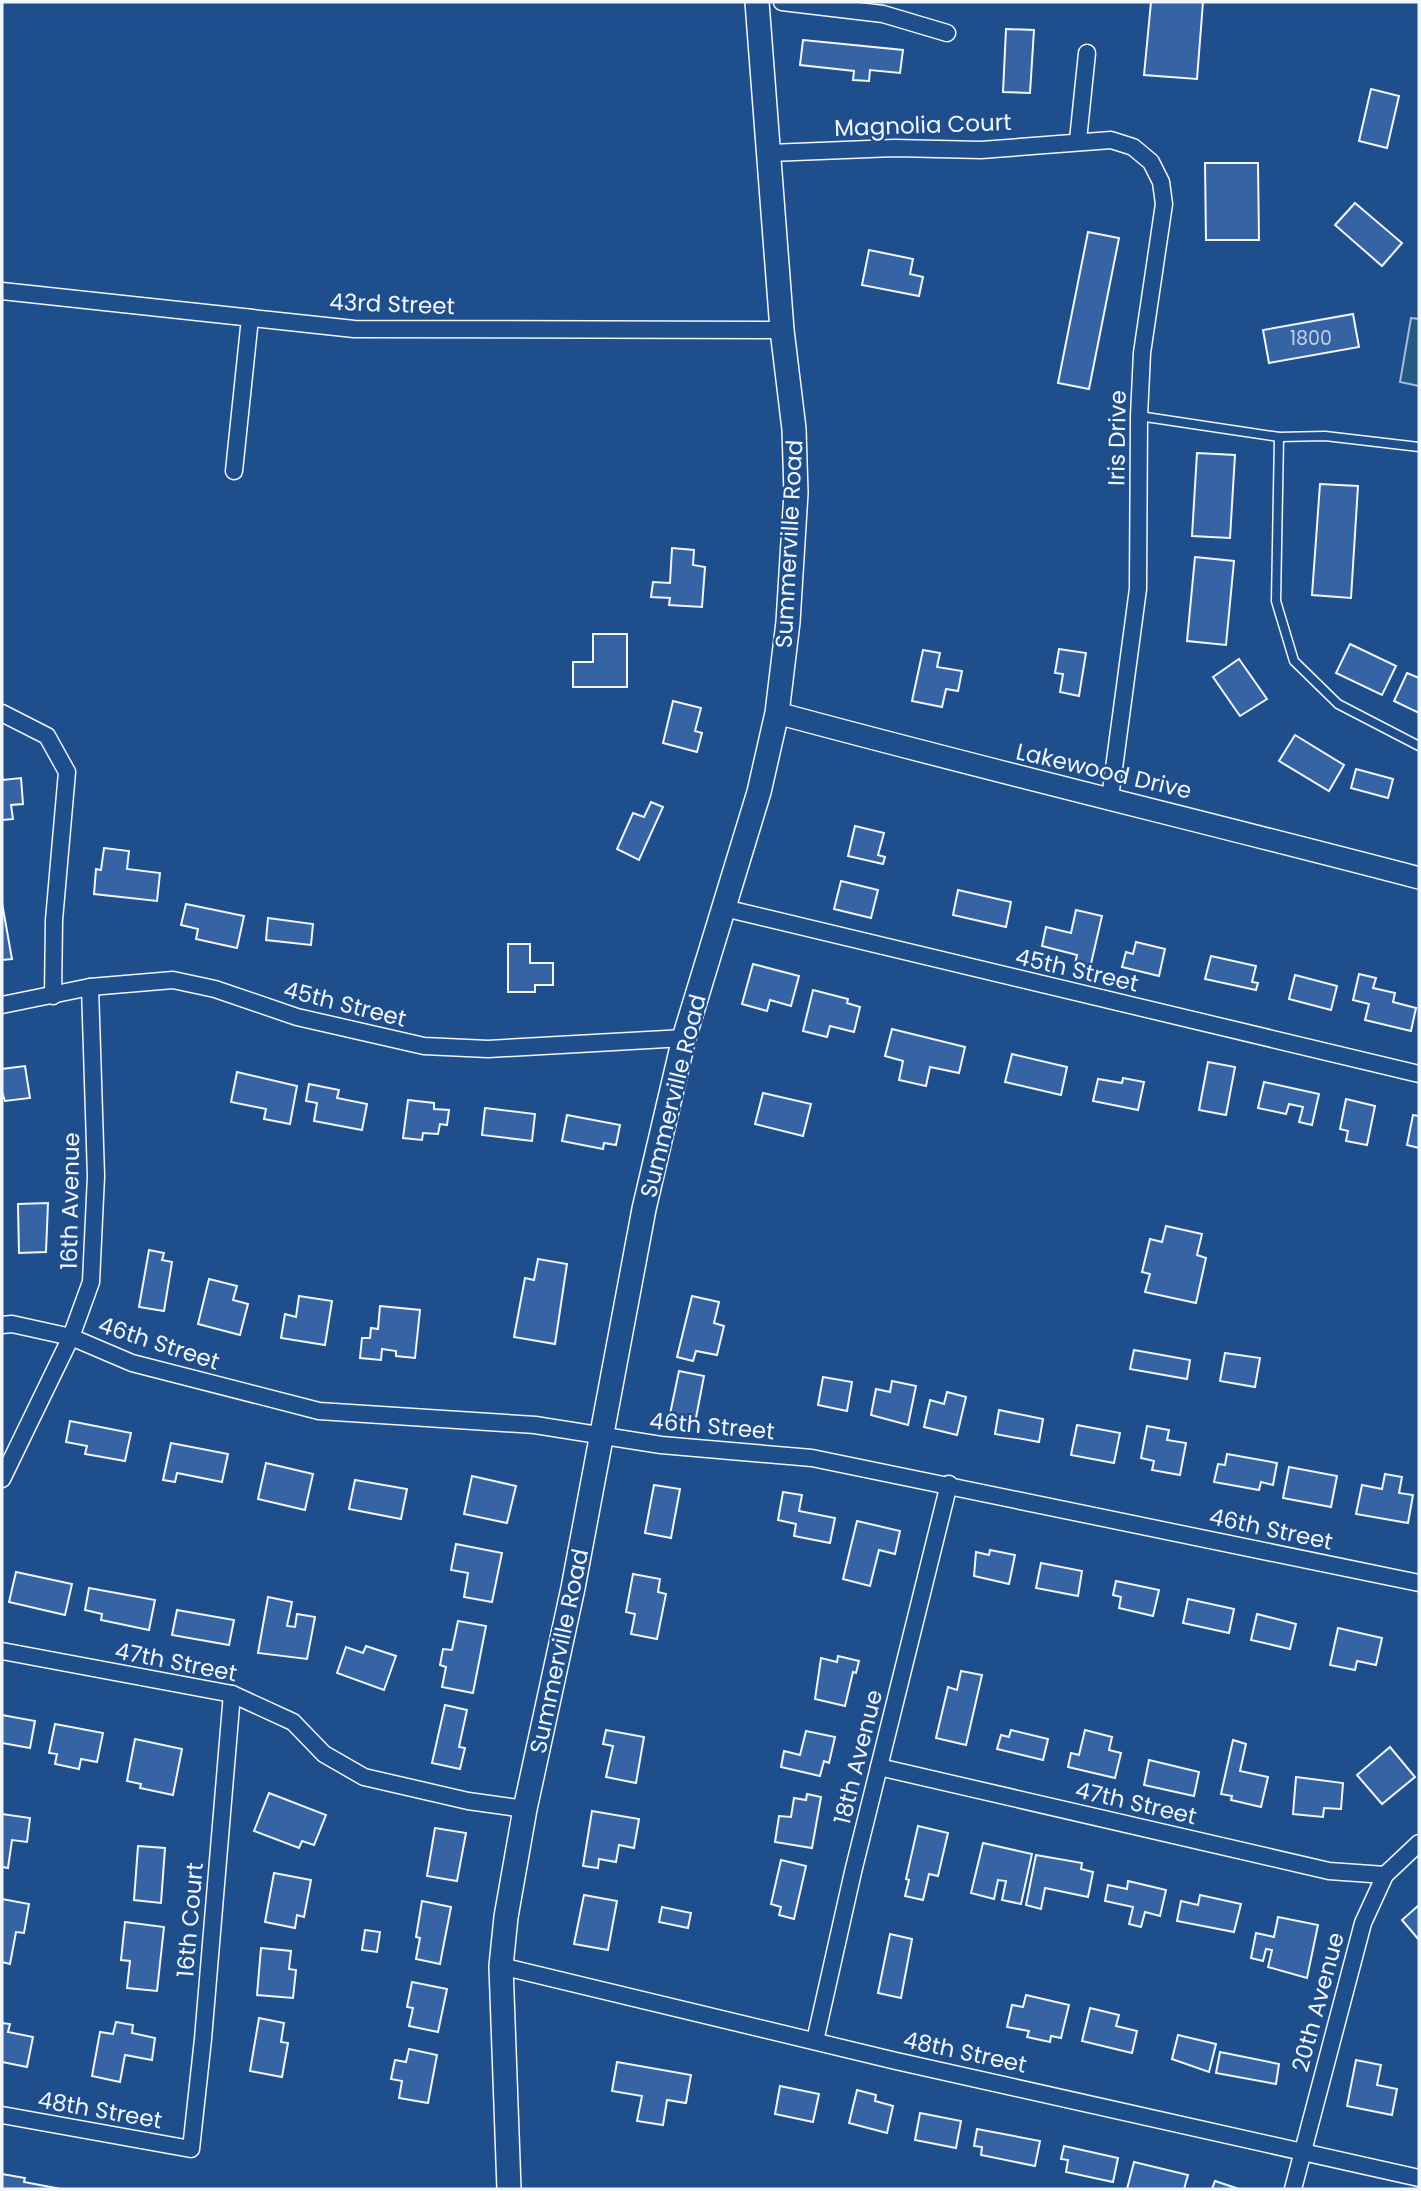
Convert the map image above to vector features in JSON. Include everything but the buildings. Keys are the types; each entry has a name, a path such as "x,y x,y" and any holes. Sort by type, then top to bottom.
{"main road":[{"name":"Summerville Road","path":"509,2189 501,1966 506,1917 525,1809 573,1588 644,1209 684,1038 759,792 777,713 788,622 796,493 794,429 782,330 757,2"}],"street":[{"path":"782,2 883,14 947,33"},
{"path":"1078,140 1087,53"},
{"name":"Iris Drive","path":"1078,140 1111,139 1133,147 1151,162 1161,182 1164,204 1163,226 1147,310 1139,416 1138,589 1110,797"},
{"name":"Magnolia Court","path":"770,153 894,148 981,150 1078,140"},
{"name":"43rd Street","path":"2,291 354,329 782,330"},
{"path":"234,471 250,318"},
{"path":"2,713 47,736 67,772 54,920 53,996"},
{"name":"Lakewood Drive","path":"777,713 1010,776 1110,797 1419,878"},
{"name":"45th Street","path":"724,908 1419,1073"},
{"name":"45th Street","path":"2,1005 90,988 173,980 215,989 297,1017 424,1046 488,1049 684,1038"},
{"name":"16th Avenue","path":"2,1479 71,1337 91,1282 95,1240 90,988"},
{"name":"46th Street","path":"2,1325 12,1324 71,1337 132,1363 319,1411 535,1425 600,1437 812,1458 949,1484 1419,1583"},
{"name":"18th Avenue","path":"815,2041 949,1484"},
{"name":"47th Street","path":"2,1651 232,1694 293,1722 324,1754 364,1777 468,1801 525,1809"},
{"name":"16th Court","path":"191,2149 232,1694"},
{"name":"47th Street","path":"879,1767 1329,1871 1385,1875"},
{"name":"20th Avenue","path":"1293,2189 1363,1923 1385,1875 1419,1843"},
{"name":"48th Street","path":"501,1966 815,2041 1419,2178"},
{"name":"48th Street","path":"2,2115 191,2149"}],"lane":[{"path":"1139,416 1279,437 1325,436 1419,447"},
{"path":"1279,437 1276,601 1294,661 1338,704 1419,746"}],"shaded area":[{"path":"1411,318 1419,319 1419,386 1400,382"}]}
